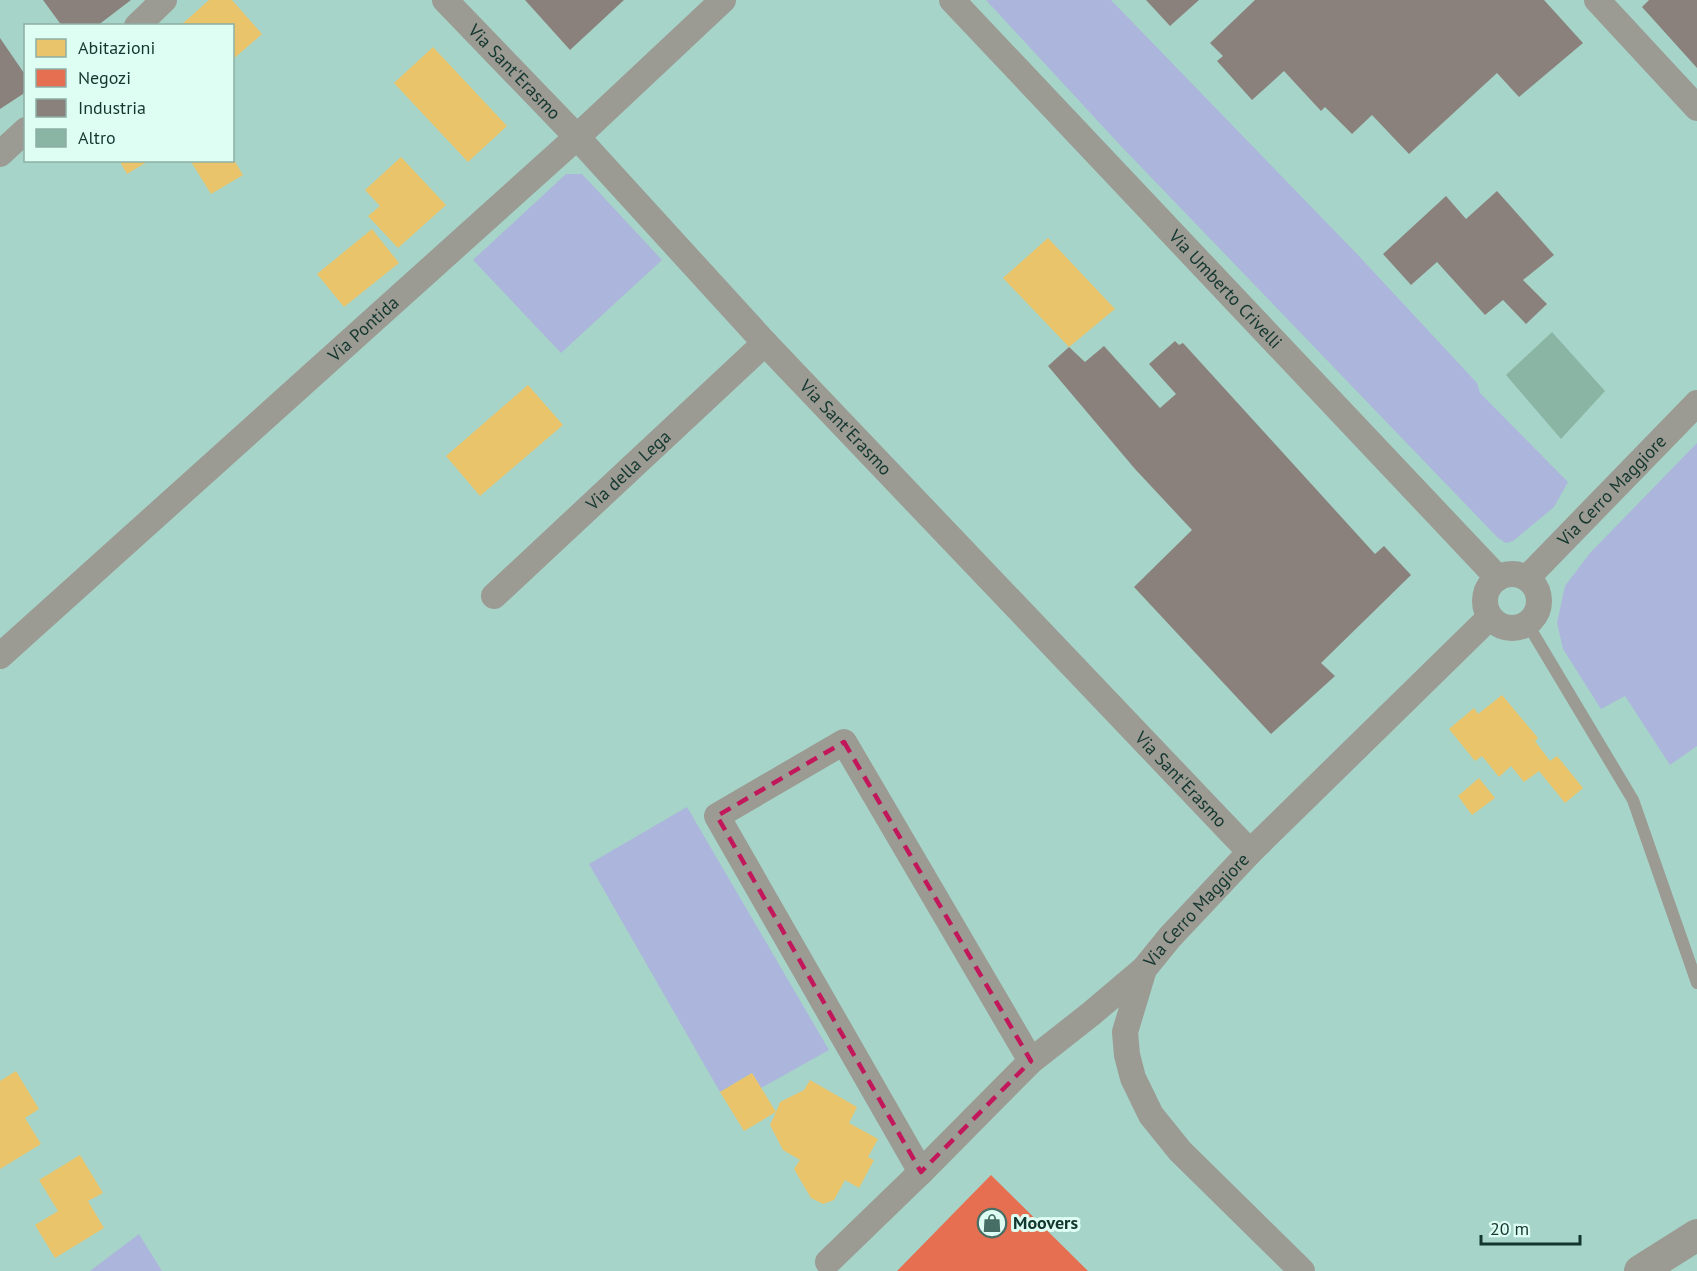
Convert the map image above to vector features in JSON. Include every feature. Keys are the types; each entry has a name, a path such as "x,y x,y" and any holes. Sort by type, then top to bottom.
{"street":[{"path":"139,24 164,0"},
{"name":"Via Sant'Erasmo","path":"445,0 577,137 765,343 1250,852"},
{"name":"Via Pontida","path":"0,656 577,137 723,0"},
{"name":"Via Umberto Crivelli","path":"952,0 1498,578"},
{"path":"1597,0 1697,108"},
{"path":"0,154 24,132"},
{"name":"Via della Lega","path":"494,596 765,343"},
{"name":"Via Cerro Maggiore","path":"1527,578 1697,403"},
{"path":"1512,574 1527,578 1538,592 1539,601 1534,617 1520,627 1504,627 1490,617 1486,609 1486,591 1498,578 1512,574"},
{"name":"Via Cerro Maggiore","path":"1302,1271 1180,1151 1151,1115 1133,1078 1127,1055 1125,1032 1144,969 1170,937 1250,852 1490,617"},
{"path":"921,1172 717,816 844,742 1031,1061"},
{"path":"828,1262 1031,1061 1144,969"},
{"path":"1640,1271 1697,1234"}],"lane":[{"path":"1527,623 1633,800 1697,983"}],"highlighted area":[{"path":"844,742 1031,1061 921,1172 717,816"}],"shaded area":[{"path":"986,0 1111,0 1357,254 1477,383 1480,393 1568,482 1554,507 1513,541 1506,543 1498,538 1119,144"},
{"path":"566,174 582,174 662,260 561,353 473,260"},
{"path":"1697,443 1697,746 1670,765 1625,696 1601,709 1563,649 1557,623 1565,586 1590,553"},
{"path":"687,807 829,1050 761,1088 752,1073 720,1092 589,864"},
{"path":"139,1234 162,1271 90,1271"}],"building: Abitazioni":[{"path":"209,0 232,0 262,34 234,58 234,24 182,24"},
{"path":"433,47 507,126 468,162 394,83"},
{"path":"401,157 446,205 398,248 368,216 380,206 365,190"},
{"path":"234,160 243,175 211,194 191,162 234,162"},
{"path":"120,162 147,162 127,174"},
{"path":"372,229 399,263 344,307 317,274"},
{"path":"1048,238 1115,309 1069,347 1003,278"},
{"path":"528,385 563,425 480,496 446,456"},
{"path":"1502,695 1538,738 1535,741 1550,761 1557,756 1583,788 1565,803 1539,771 1524,782 1511,766 1499,777 1482,756 1475,761 1449,729 1474,708 1478,714"},
{"path":"1479,778 1495,798 1472,815 1458,796"},
{"path":"16,1071 39,1109 25,1118 41,1144 0,1169 0,1081"},
{"path":"752,1073 776,1112 744,1131 720,1092"},
{"path":"810,1080 857,1107 849,1123 878,1139 868,1157 874,1160 859,1188 845,1180 834,1200 823,1204 811,1198 794,1169 800,1160 783,1150 770,1125 780,1102 804,1090"},
{"path":"80,1155 103,1193 88,1201 104,1228 55,1258 35,1225 58,1211 39,1180"}],"building: Negozi":[{"name":"Moovers","path":"991,1175 1088,1271 897,1271"}],"building: Industria":[{"path":"43,0 131,0 100,24 61,24"},
{"path":"525,0 624,0 570,50"},
{"path":"1146,0 1199,0 1170,26"},
{"path":"1255,0 1544,0 1583,43 1519,97 1497,73 1409,154 1372,115 1352,134 1325,107 1321,111 1284,71 1252,100 1217,61 1223,56 1210,43"},
{"path":"1649,0 1697,0 1697,68 1642,7"},
{"path":"0,38 24,73 24,93 0,109"},
{"path":"1497,191 1554,255 1523,280 1547,304 1526,324 1503,300 1485,315 1437,262 1411,285 1383,254 1446,196 1466,219"},
{"path":"1175,341 1179,345 1183,343 1375,554 1384,546 1411,575 1321,663 1335,676 1271,734 1134,587 1192,530 1135,469 1048,366 1069,347 1085,362 1104,346 1160,408 1176,394 1149,364"}],"building: Altro":[{"path":"1552,332 1605,391 1561,439 1506,375"}],"place":[{"name":"Moovers","path":"992,1223"}]}
